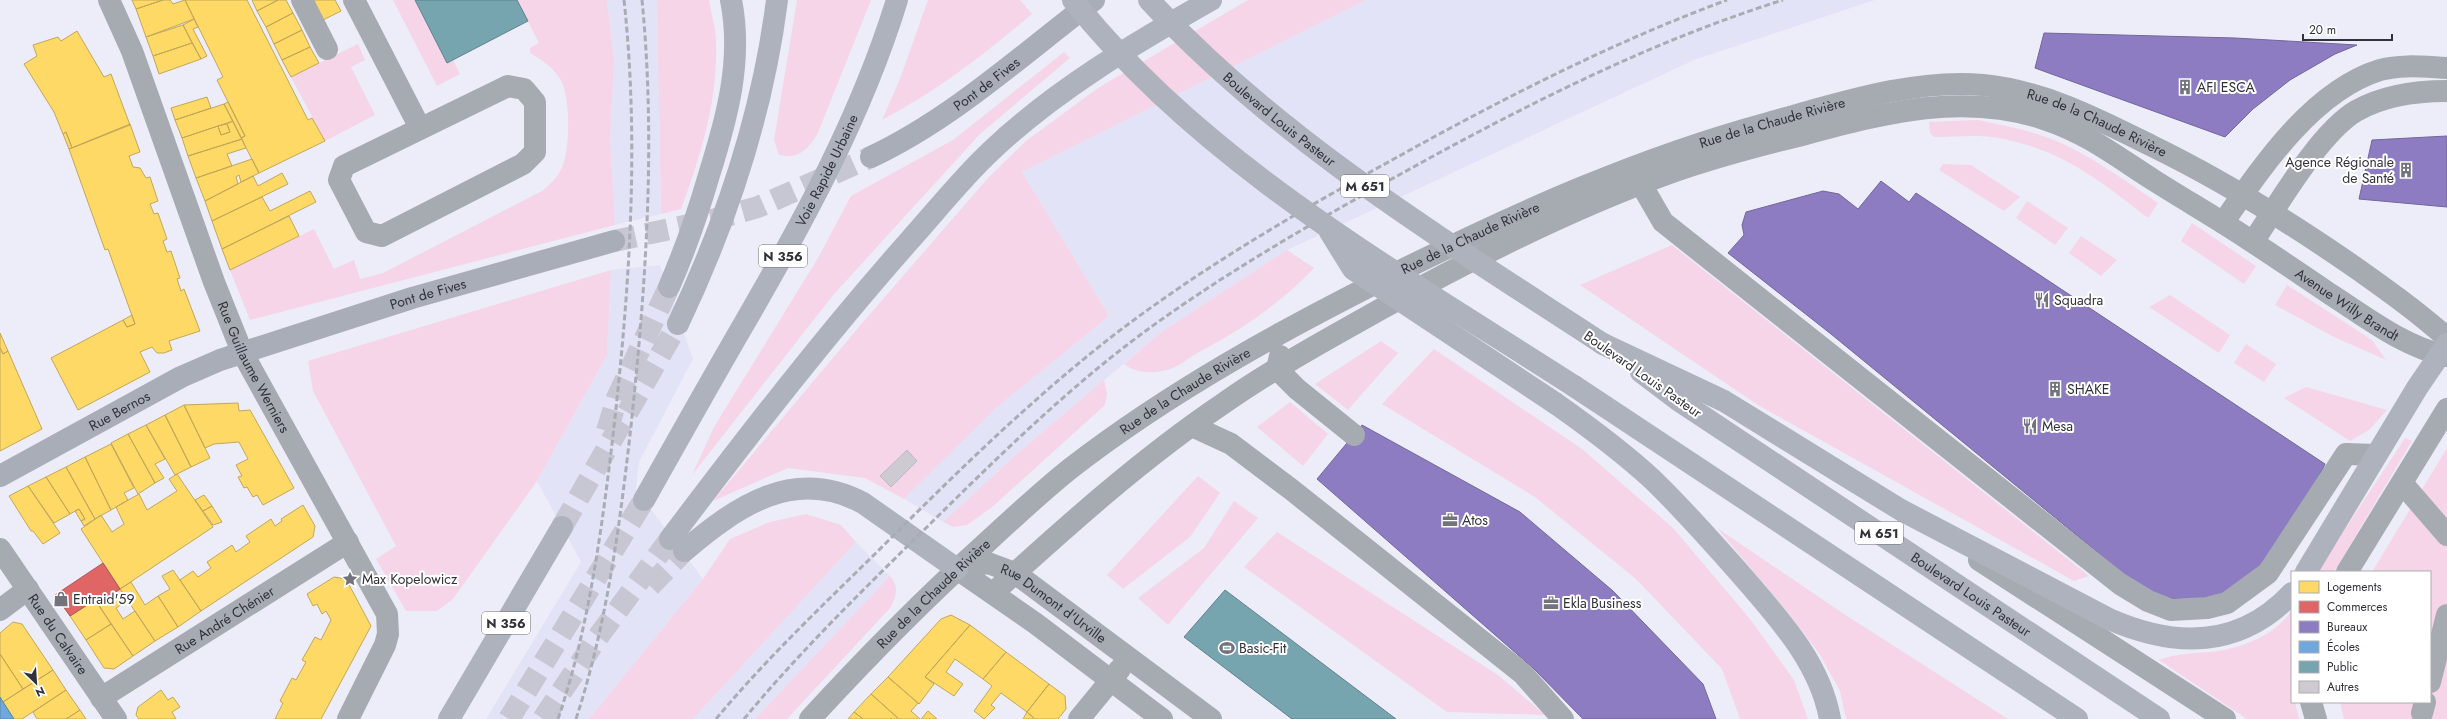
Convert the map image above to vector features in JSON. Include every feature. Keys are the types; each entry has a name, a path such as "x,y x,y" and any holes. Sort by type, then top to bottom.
{"highway":[{"path":"669,286 696,218 728,108 736,54 731,0"},
{"path":"678,324 714,240 743,153 765,70 777,0"},
{"name":"Voie Rapide Urbaine","path":"644,500 792,241 860,102 897,0"},
{"path":"1073,0 1149,83 1226,150 1327,227 1574,386 2077,719"},
{"name":"Boulevard Louis Pasteur","path":"1149,0 1218,68 1306,142 1417,222 1602,344 1678,400 2159,719"},
{"path":"1142,39 1170,12 1188,0"},
{"path":"957,569 863,503 849,495 820,488 804,487 771,495 755,501 677,545 810,358 990,151 1035,114 1142,39 1211,0"},
{"path":"1327,227 1353,269 1555,403 1621,452 1652,479 1706,535 1773,612 1803,651 1818,677 1830,719"},
{"path":"1602,344 1724,401 1901,510 2109,620 2135,631 2164,638 2187,640 2213,638 2241,630 2263,619 2279,607 2291,594"},
{"path":"2307,571 2376,455 2445,348"},
{"name":"N 356","path":"449,719 562,527"}],"main road":[{"name":"Pont de Fives","path":"871,157 891,148 944,115 1094,0"},
{"name":"Pont de Fives","path":"242,352 412,298 614,242"},
{"name":"Rue Bernos","path":"0,476 181,376 242,352"}],"street":[{"name":"Rue Guillaume Werniers","path":"109,0 132,51 214,282 242,352 384,605 388,624 388,634 379,659 348,719"},
{"path":"302,0 327,49"},
{"path":"354,0 420,128"},
{"path":"2223,223 2274,152 2314,111 2345,87 2380,70 2397,67 2447,68"},
{"name":"Rue de la Chaude Rivière","path":"810,719 925,599 1023,509 1083,460 1180,393 1300,322 1481,232 1612,174 1731,133 1864,99 1938,85 1966,84 2001,87 2068,106 2195,167 2273,212"},
{"path":"508,86 524,89 535,102 535,152 523,164 382,236 366,232 339,180 344,166 420,128 508,86"},
{"path":"2253,242 2327,137 2355,112 2388,98 2408,93 2447,91"},
{"name":"Rue de la Chaude Rivière","path":"993,593 1098,499 1192,426 1277,369 1442,276 1534,230 1641,184 1733,152 1868,118 1928,106 1976,105 2021,112 2051,121 2100,145 2253,242"},
{"path":"1641,184 1663,222 2120,584 2148,601 2171,610 2207,608 2227,603 2268,573 2346,454 2376,455"},
{"path":"2273,212 2410,306 2445,348"},
{"name":"Avenue Willy Brandt","path":"2253,242 2390,333 2445,348"},
{"path":"1300,322 1283,346 1277,369 1297,389 1354,435"},
{"path":"2348,571 2447,409"},
{"path":"1192,426 1231,444 1292,490 1523,674 1563,719"},
{"path":"2402,483 2447,535"},
{"path":"1901,510 2225,719"},
{"name":"Rue André Chénier","path":"101,698 348,542"},
{"name":"Rue du Calvaire","path":"0,549 116,719"},
{"name":"Rue Dumont d'Urville","path":"957,569 988,563 1015,573 1211,719"},
{"name":"Rue Dumont d'Urville","path":"957,569 993,593 1162,719"},
{"path":"0,610 28,589"},
{"path":"2431,678 2447,615"},
{"path":"1079,719 1130,658"},
{"path":"2431,698 2447,676"},
{"path":"2311,703 2316,719"}],"shaded area":[{"path":"393,0 415,0 447,63 453,60 460,74 437,86"},
{"path":"517,0 607,0 614,62 610,138 615,225 250,320 230,270 314,229 334,269 354,260 360,279 383,273 549,186 559,173 565,156 568,133 566,95 563,85 556,73 530,53 530,48 539,43"},
{"path":"607,0 657,0 661,214 615,225 610,138 614,62"},
{"path":"657,0 709,0 716,42 716,64 711,106 707,127 695,169 681,209 661,214"},
{"path":"797,0 871,0 817,135 805,149 797,155 786,156 779,155 774,140"},
{"path":"928,0 1020,0 1032,14 960,72 922,97 882,120 900,79"},
{"path":"1248,0 1366,0 1022,172 1109,316 996,408 904,499 865,478 788,468 713,501 858,328 987,179 1026,141 1098,88"},
{"path":"1366,0 1875,0 1694,60 1287,250 1160,333 1018,453 943,522 904,499 996,408 1109,316 1022,172"},
{"path":"358,44 365,60 351,67 375,115 325,141 291,77"},
{"path":"1064,52 1070,58 980,134 834,294 692,475 714,427 818,258 851,196 953,140"},
{"path":"1978,120 2031,132 2061,143 2099,163 2158,203 2148,218 2096,179 2060,158 2041,150 2021,143 1998,138 1974,136 1934,137 1930,133 1929,122"},
{"path":"1943,164 1971,165 2020,197 2004,211 1939,170"},
{"path":"2027,201 2068,228 2055,245 2016,218"},
{"path":"2192,223 2256,266 2244,284 2181,241"},
{"path":"2081,236 2117,260 2101,276 2069,253"},
{"path":"1672,245 2089,576 2074,581 1758,405 1580,285"},
{"path":"1287,250 1314,268 1275,304 1247,324 1178,365 1163,371 1142,372 1129,368 1124,364 1160,333"},
{"path":"660,265 693,359 639,462 636,489 703,579 589,719 486,719 581,562 537,481 607,355 611,270"},
{"path":"611,270 607,355 537,481 453,599 437,611 406,611 376,559 396,546 313,391 308,361"},
{"path":"2287,285 2372,340 2386,360 2332,336 2275,305"},
{"path":"2170,295 2230,335 2219,353 2149,307"},
{"path":"1381,341 1398,353 1348,410 1315,384"},
{"path":"2246,344 2276,364 2264,382 2234,363"},
{"path":"1434,349 1582,449 1673,528 1750,619 1794,680 1808,719 1740,719 1722,669 1636,579 1535,497 1382,404"},
{"path":"1104,380 1107,394 1105,405 991,508 967,525 953,527 943,522 1018,453"},
{"path":"2306,387 2387,410 2369,430 2350,441 2284,398"},
{"path":"1290,402 1328,434 1303,466 1257,427"},
{"path":"2405,438 2412,441 2335,571 2318,571"},
{"path":"2447,448 2447,719 2344,719 2340,703 2431,703 2431,571 2373,571"},
{"path":"1198,476 1220,493 1190,537 1123,589 1107,575"},
{"path":"1234,501 1258,518 1168,625 1138,598 1204,548"},
{"path":"806,514 841,525 856,542 693,719 589,719 703,579 730,539 770,522"},
{"path":"1717,528 1844,614 2008,719 1846,719 1840,691 1819,653 1790,615"},
{"path":"1277,532 1498,675 1545,715 1447,712 1244,567"},
{"path":"856,542 890,576 755,719 693,719"},
{"path":"890,576 896,587 895,598 891,607 787,719 755,719"},
{"path":"2291,611 2291,703 2295,703 2299,719 2247,719 2159,660 2181,654 2219,651 2240,646 2260,638 2278,626"}],"building: Logements":[{"path":"132,0 163,0 136,9"},
{"path":"163,0 170,0 173,4 185,0 194,19 146,37 136,9"},
{"path":"185,0 247,0 308,120 312,118 325,141 259,173 241,138 245,136 217,80 223,77"},
{"path":"252,0 278,0 257,11"},
{"path":"278,0 286,0 293,13 266,27 257,11"},
{"path":"313,0 335,0 341,11 323,20"},
{"path":"293,13 302,30 274,44 266,27"},
{"path":"194,19 198,27 193,29 207,56 201,59 183,25"},
{"path":"183,25 192,43 153,56 146,37"},
{"path":"302,30 310,47 282,60 274,44"},
{"path":"77,31 104,77 111,74 130,125 72,148 66,132 63,134 54,112 24,64 37,56 33,45 58,37 61,41"},
{"path":"192,43 201,59 159,74 153,56"},
{"path":"310,47 319,63 291,77 282,60"},
{"path":"207,97 211,108 175,120 171,108"},
{"path":"228,102 245,136 241,138 224,104"},
{"path":"224,104 233,121 182,138 175,120"},
{"path":"233,121 242,139 188,156 182,138 218,126 221,135 230,132 227,124"},
{"path":"130,124 140,152 129,156 133,167 140,168 146,178 150,177 158,201 150,204 154,214 158,213 167,239 163,241 167,252 171,251 180,278 177,279 181,291 184,289 200,331 169,341 172,350 164,353 157,353 152,347 140,352 150,372 78,410 51,358 123,320 127,327 135,324 108,249 105,250 69,149"},
{"path":"227,124 230,132 221,135 218,126"},
{"path":"66,132 72,148 69,149 63,134"},
{"path":"242,139 246,148 227,154 232,166 196,178 188,156"},
{"path":"252,159 259,173 241,182 239,175 236,177 238,184 205,201 196,178"},
{"path":"282,173 288,184 212,221 205,201 253,176 258,186"},
{"path":"310,191 316,202 222,249 212,221 262,197 270,211"},
{"path":"289,216 299,236 230,270 222,249"},
{"path":"132,315 135,324 127,327 123,320"},
{"path":"0,333 8,351 3,354 0,348"},
{"path":"0,348 3,354 8,351 42,429 0,451"},
{"path":"238,403 239,411 250,410 294,488 263,505 257,495 253,497 247,487 244,488 238,477 242,476 236,465 248,459 239,442 214,444 205,448 184,405"},
{"path":"184,405 210,458 191,467 165,415"},
{"path":"165,415 191,467 175,475 146,425"},
{"path":"146,425 165,459 155,464 164,478 155,483 128,434"},
{"path":"128,434 155,483 138,494 111,443"},
{"path":"111,444 134,488 124,493 128,500 111,510 85,457"},
{"path":"85,457 111,510 95,519 66,467"},
{"path":"66,467 95,519 84,526 81,521 85,519 79,509 70,514 46,477"},
{"path":"177,474 213,527 120,589 81,529 101,515 112,532 124,524 116,507 139,494 147,510 177,491 169,479"},
{"path":"46,477 70,514 54,523 28,486"},
{"path":"28,486 60,533 43,544 33,531 31,531 9,496"},
{"path":"204,495 212,506 203,511 195,500"},
{"path":"303,505 315,526 313,537 201,611 180,580 193,571 198,577 211,568 207,562 232,545 236,552 250,542 246,536 271,519 275,526 282,521 281,519"},
{"path":"212,506 222,522 213,525 203,511"},
{"path":"79,509 85,519 81,521 75,511"},
{"path":"173,570 201,611 178,627 158,596 170,589 162,576"},
{"path":"334,577 346,579 371,626 321,719 275,719 283,703 280,701 292,678 296,680 306,662 302,660 315,637 321,640 331,620 326,611 322,614 317,604 313,606 307,594"},
{"path":"131,582 145,605 158,596 178,627 155,641 120,589"},
{"path":"120,589 128,600 116,608 123,619 135,611 155,641 133,656 98,604"},
{"path":"95,600 111,624 86,640 70,616"},
{"path":"951,615 970,625 925,677 934,684 919,704 888,677 941,619"},
{"path":"13,622 22,624 53,670 23,689 0,654 0,633"},
{"path":"111,624 133,656 114,669 104,668 86,640"},
{"path":"970,625 1006,652 983,679 955,659 946,672 963,684 954,696 925,677"},
{"path":"1006,652 1049,684 1027,712 1001,693 991,705 995,708 984,719 974,711 992,686 983,679"},
{"path":"0,654 23,689 3,702 0,697"},
{"path":"53,670 66,690 22,719 14,719 3,702"},
{"path":"888,677 918,703 911,711 920,719 899,719 871,694"},
{"path":"1049,684 1065,696 1066,709 1058,719 1035,719 1027,712"},
{"path":"66,690 80,710 66,719 37,719 33,712"},
{"path":"161,690 168,700 173,697 180,707 172,712 176,719 139,719 136,715 138,707"},
{"path":"871,694 899,719 863,719 854,712"},
{"path":"80,710 86,719 66,719"},
{"path":"928,711 937,719 921,719"},
{"path":"854,712 863,719 848,719"},
{"path":"1027,712 1035,719 1023,719"}],"building: Commerces":[{"path":"103,563 120,589 98,604 95,600 70,616 55,595"}],"building: Bureaux":[{"name":"AFI ESCA","path":"2044,33 2235,38 2357,45 2335,54 2290,80 2253,109 2225,137 2035,68"},
{"name":"Agence Régionale de Santé","path":"2447,136 2447,207 2359,199 2372,140"},
{"name":"SHAKE","path":"1881,181 1909,202 1916,193 2325,464 2303,509 2257,572 2222,595 2186,600 2166,598 2141,588 1831,334 1728,253 1744,235 1742,225 1746,212 1823,191 1839,194 1858,209"},
{"path":"1362,425 1520,512 1613,591 1703,684 1716,719 1583,719 1534,669 1317,479"}],"building: Écoles":[{"path":"0,697 3,702 14,719 0,719"}],"building: Public":[{"path":"415,0 517,0 528,21 447,63"},
{"path":"1225,590 1396,719 1292,719 1184,637"}],"building: Autres":[{"path":"907,450 917,461 891,487 880,476"}],"tunnel":[{"path":"614,241 712,220 758,207 871,157"},
{"path":"607,431 617,398 669,287"},
{"path":"562,527 678,324"},
{"path":"509,719 644,500"},
{"path":"543,719 598,637 670,539"},
{"path":"650,586 684,551"}],"railway":[{"path":"558,719 578,652 592,583 608,478 618,389 627,278 632,166 629,55 624,0"},
{"path":"576,719 596,647 611,574 631,426 641,320 645,266 649,160 646,53 642,0"},
{"path":"716,719 795,633 962,468 1049,388 1143,313 1212,266 1283,222 1355,180 1515,94 1641,35 1727,0"},
{"path":"744,719 788,668 834,619 1037,421 1121,349 1185,303 1255,258 1327,215 1437,154 1521,110 1563,89 1650,50 1738,15 1783,0"}],"place":[{"name":"AFI ESCA","path":"2185,87"},
{"name":"Agence Régionale de Santé","path":"2406,170"},
{"name":"Squadra","path":"2042,300"},
{"name":"SHAKE","path":"2055,389"},
{"name":"Mesa","path":"2030,426"},
{"name":"Atos","path":"1450,520"},
{"name":"Max Kopelowicz","path":"350,579"},
{"name":"Entraid'59","path":"61,599"},
{"name":"Ekla Business","path":"1551,603"},
{"name":"Basic-Fit","path":"1227,648"}]}
